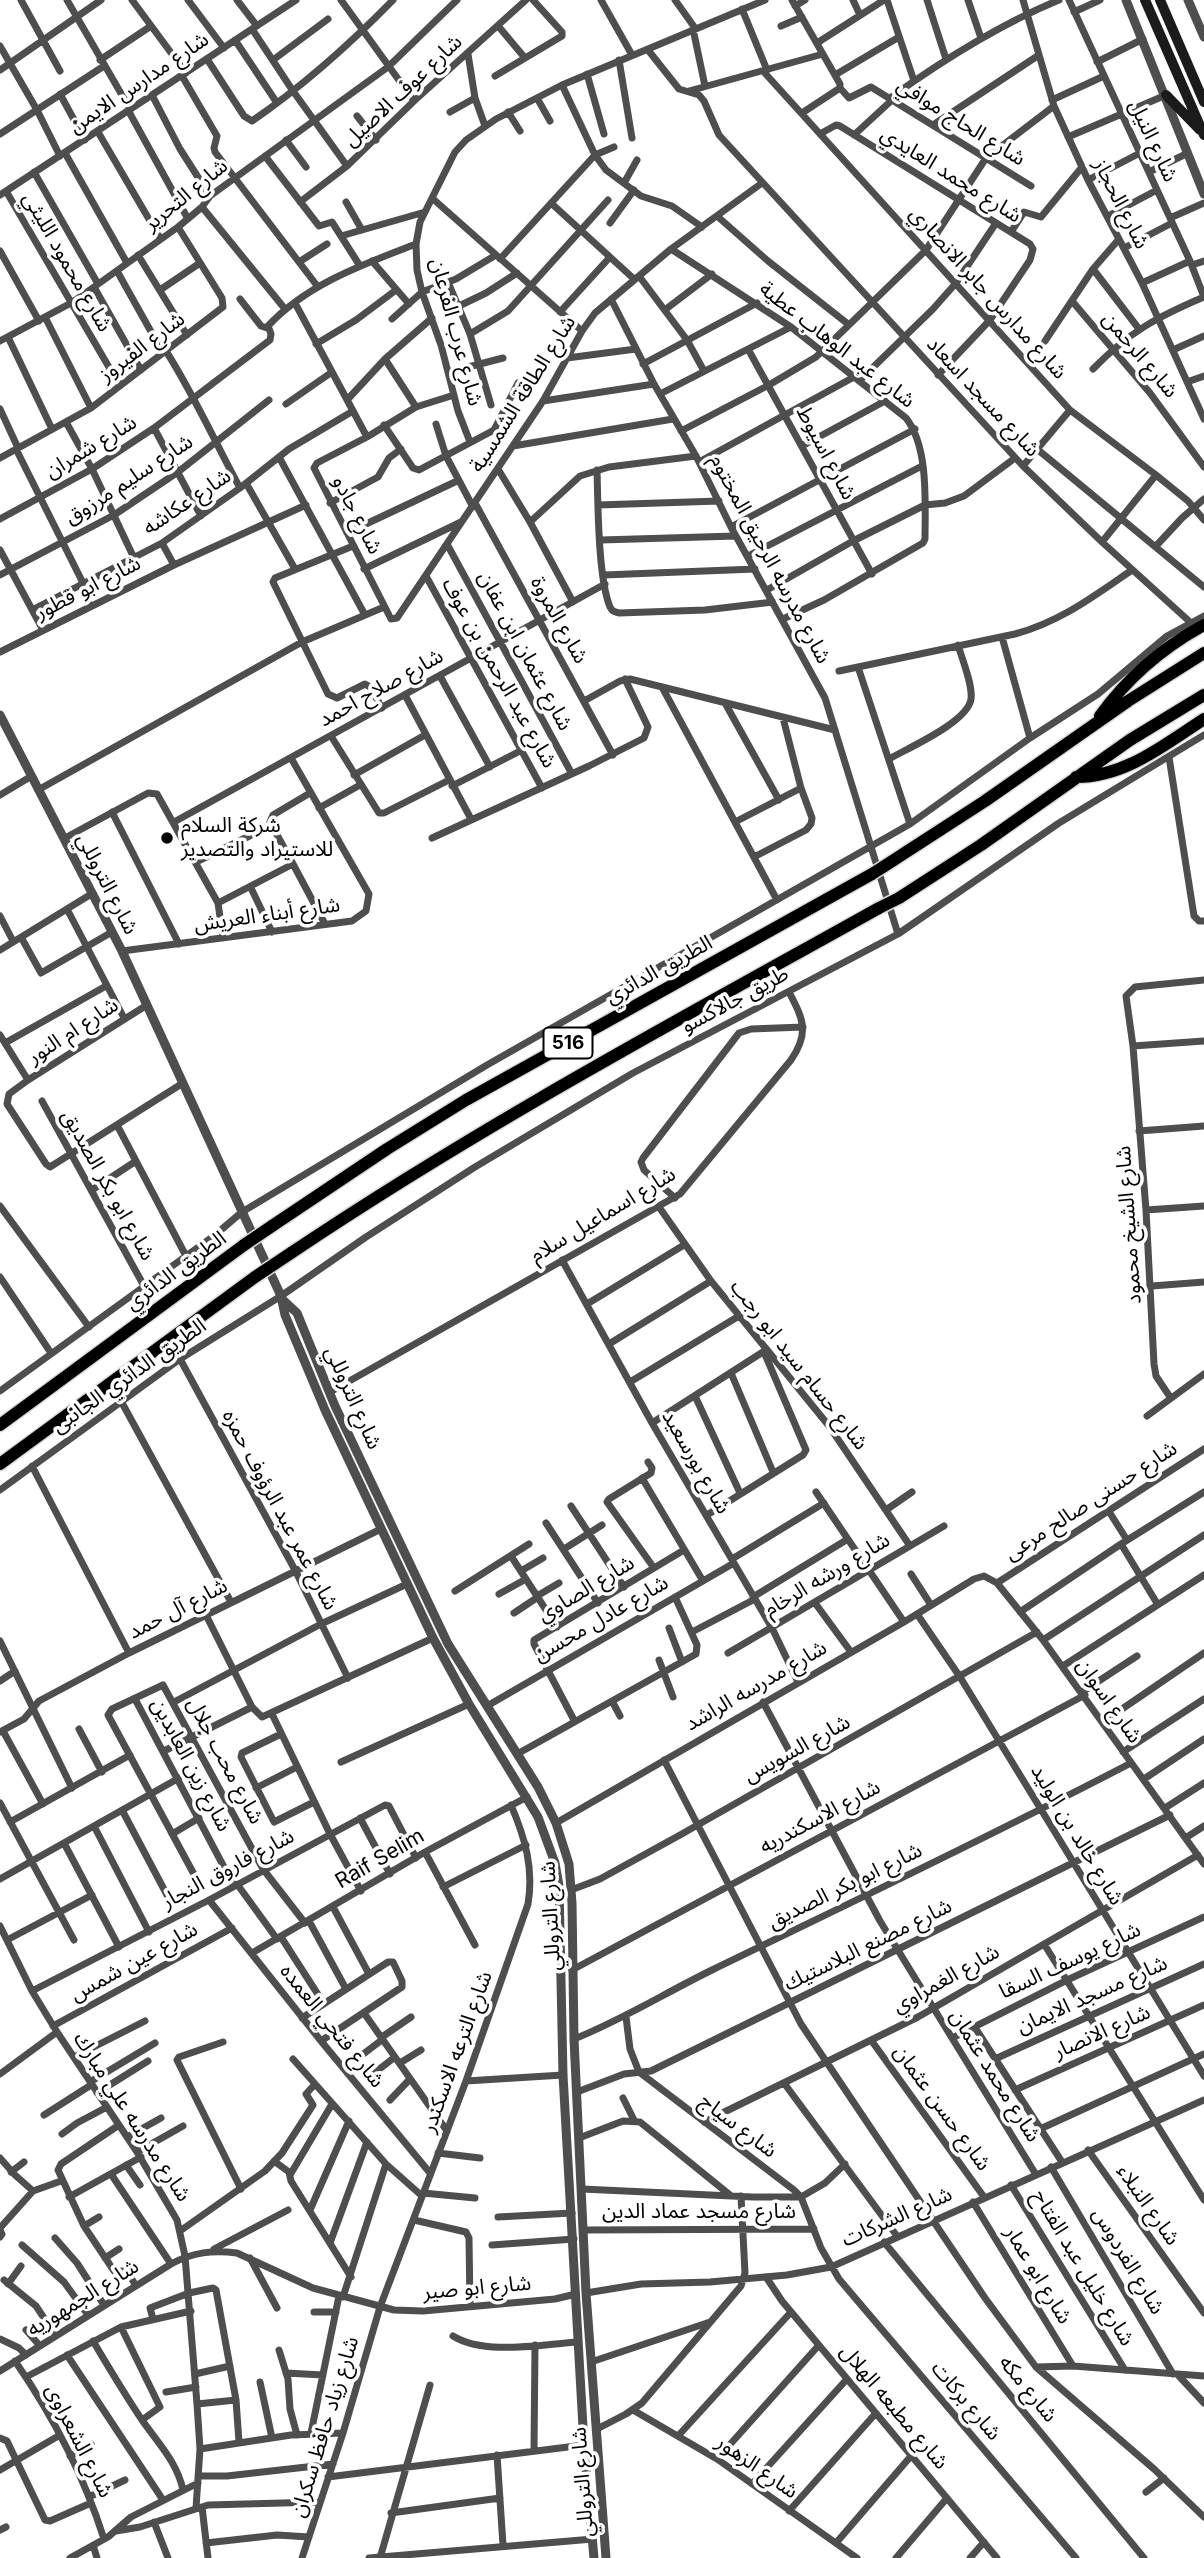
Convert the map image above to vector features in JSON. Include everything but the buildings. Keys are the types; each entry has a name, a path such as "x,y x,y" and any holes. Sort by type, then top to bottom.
{"highway":[{"path":"1095,723 1111,701 1149,661 1204,625"},
{"name":"الطريق الدائري","path":"0,1425 244,1245 387,1149 466,1100 877,870 985,801 1095,723 1204,653"},
{"name":"516","path":"0,1464 256,1277 393,1186 508,1116 898,898 981,845 1130,740 1204,695"},
{"path":"1075,777 1096,777 1124,768 1204,719"}],"main road":[{"path":"1145,0 1204,134"},
{"path":"1160,0 1204,102"},
{"path":"1166,95 1204,134"}],"street":[{"path":"22,0 60,71"},
{"path":"67,0 188,219"},
{"path":"0,69 101,0"},
{"path":"132,0 184,74 217,136 215,152 318,287"},
{"path":"188,0 224,48"},
{"path":"237,0 293,91 347,166"},
{"path":"341,0 414,102"},
{"path":"207,59 248,120 252,121 293,91 362,32 393,0"},
{"name":"شارع التحرير","path":"0,341 71,303 178,227 202,207 210,196 388,67 457,0"},
{"name":"شارع عوف الاصيل","path":"300,202 347,166 526,0"},
{"path":"495,76 562,34 533,0"},
{"path":"601,0 632,55"},
{"path":"676,0 694,28 705,86"},
{"name":"شارع عرب الفرعان","path":"470,442 417,270 416,244 420,222 455,152 485,126 562,85 742,9 750,3 765,0"},
{"path":"802,114 840,88 794,3 805,0"},
{"path":"853,0 860,15"},
{"path":"817,43 886,0 914,81"},
{"path":"928,0 946,59"},
{"path":"968,0 981,38"},
{"name":"شارع الحجاز","path":"1023,0 1053,103 1088,180 1142,283 1204,419"},
{"path":"854,135 891,99 946,59 1027,13 1059,0"},
{"name":"شارع النيل","path":"1069,0 1191,263 1204,297"},
{"path":"1074,12 1100,0"},
{"path":"1126,0 1204,194"},
{"path":"1188,0 1204,37"},
{"name":"شارع مدارس الايمن","path":"3,193 292,1"},
{"name":"شارع مدارس جابر الانصاري","path":"742,9 765,70 820,134 1070,410 1156,475 1194,507 1204,520"},
{"path":"781,26 802,17"},
{"path":"273,60 328,19"},
{"path":"0,123 2,133 60,94 151,26"},
{"path":"499,27 525,58"},
{"path":"835,75 899,37"},
{"path":"1097,62 1143,39"},
{"path":"235,40 277,103"},
{"path":"0,47 127,263"},
{"name":"شارع مسجد اسعاد","path":"648,50 675,85 704,101 719,135 1015,458 1190,622"},
{"path":"468,54 475,98 485,126"},
{"path":"685,92 823,54"},
{"path":"933,125 1039,55"},
{"path":"619,60 632,138"},
{"path":"587,74 604,134"},
{"path":"681,431 769,385 808,363 823,351 926,250 986,158 1053,103 1104,76"},
{"path":"562,85 595,155 606,170 650,200 672,206 702,227"},
{"name":"شارع الحاج موافي","path":"840,88 851,99 867,87 891,99 1031,186"},
{"path":"60,94 85,141"},
{"path":"152,95 180,149 210,196"},
{"path":"1068,137 1166,95"},
{"path":"450,111 475,98"},
{"path":"537,98 550,121"},
{"path":"508,113 520,131"},
{"path":"357,116 376,140"},
{"name":"شارع محمد العايدي","path":"820,134 836,125 1030,244 1033,255 990,320 939,375"},
{"path":"97,132 160,239"},
{"path":"286,140 306,167"},
{"path":"392,320 422,292 498,257 595,155 614,147"},
{"path":"1088,180 1140,153"},
{"path":"1149,172 1188,153"},
{"path":"265,156 319,226 332,222 360,266"},
{"path":"624,183 637,160"},
{"path":"1011,232 1024,212 1041,217 1082,167"},
{"path":"34,172 141,370"},
{"name":"شارع الطاقة الشمسية","path":"384,607 391,619 397,618 543,401 595,313 671,249 762,183"},
{"path":"610,223 634,190"},
{"path":"1108,216 1157,190"},
{"name":"شارع محمود الليثي","path":"3,193 120,386"},
{"path":"432,198 582,331"},
{"path":"470,334 502,316 608,200"},
{"path":"346,202 362,230"},
{"path":"551,203 636,278 666,309 704,372"},
{"path":"1124,248 1204,203"},
{"path":"202,207 285,309"},
{"path":"341,236 425,212"},
{"path":"717,216 768,261 848,324"},
{"path":"530,522 580,475 597,470 697,459 856,379 933,309 956,283 996,223"},
{"name":"شارع الفيروز","path":"0,457 91,408 220,310 224,302 178,227"},
{"path":"1045,341 1093,269 1119,239"},
{"path":"299,262 327,244"},
{"path":"240,299 261,326 267,328 285,309 318,287 360,266 416,244"},
{"name":"شارع عبد الوهاب عطية","path":"671,249 791,327 906,418 915,429 922,466 925,539 923,543 872,574"},
{"path":"0,251 42,319 91,408"},
{"path":"138,255 187,335"},
{"path":"560,312 610,257"},
{"path":"372,261 409,304"},
{"path":"1142,283 1191,263 1204,261"},
{"path":"160,290 200,262"},
{"path":"1093,269 1139,328"},
{"path":"117,271 194,396 216,444 268,522 295,569"},
{"path":"459,306 517,273"},
{"path":"666,309 712,274"},
{"path":"448,282 470,334 491,405"},
{"path":"316,344 356,320 396,289"},
{"path":"1093,369 1139,328 1204,297"},
{"name":"شارع مدرسه الرحيق المختوم","path":"611,299 643,364 825,698 898,934"},
{"name":"شارع الرحمن","path":"1072,301 1157,402 1204,467"},
{"path":"295,303 368,437"},
{"path":"643,364 757,303"},
{"path":"347,400 385,359 432,318"},
{"path":"660,394 791,327"},
{"name":"شارع شمران","path":"0,519 92,469 155,428 270,340 271,334 267,328"},
{"path":"1173,350 1204,336"},
{"path":"8,337 52,429"},
{"path":"567,358 636,349"},
{"name":"شارع اسيوط","path":"748,349 872,574"},
{"path":"449,372 503,358"},
{"path":"385,359 416,407"},
{"path":"286,404 332,372"},
{"path":"1187,382 1204,376"},
{"path":"384,425 416,470 496,428 518,383"},
{"path":"543,401 654,384"},
{"name":"شارع جادو","path":"384,607 330,503 315,471 315,465 368,437 416,407 454,395"},
{"name":"شارع سليم مرزوق","path":"0,576 114,515 216,444 269,400"},
{"path":"802,446 885,401"},
{"path":"0,409 90,606"},
{"path":"1023,466 1070,410"},
{"name":"شارع عكاشه","path":"32,610 162,543 243,486 299,442 353,411"},
{"path":"513,446 673,419"},
{"path":"66,422 92,469 134,558"},
{"name":"شارع المروة","path":"436,424 457,481 474,505 613,754"},
{"path":"155,428 201,516"},
{"path":"731,527 915,429"},
{"path":"330,503 378,477 389,458 401,449"},
{"path":"1037,449 1204,587"},
{"path":"279,457 365,615"},
{"path":"766,590 853,541 925,505 945,503 964,496 1015,458"},
{"path":"748,556 922,466"},
{"path":"498,469 573,602"},
{"path":"597,470 604,575 610,607 619,613 705,610 773,602"},
{"path":"1102,542 1156,475"},
{"path":"347,533 457,481"},
{"path":"1156,546 1204,499"},
{"path":"598,505 719,501"},
{"name":"شارع ابو قطور","path":"0,652 174,565 306,505"},
{"path":"364,569 463,521"},
{"path":"601,540 736,536"},
{"path":"162,543 174,565"},
{"name":"شارع عثمان ابن عفان","path":"447,544 572,774"},
{"path":"353,546 295,569 275,578 273,582 330,697 337,698 365,684 370,687 382,708"},
{"path":"0,550 43,630"},
{"path":"604,575 755,569"},
{"path":"839,671 1039,627 1062,617 1132,570"},
{"path":"783,619 872,574"},
{"name":"شارع عبد الرحمن بن عوف","path":"426,576 542,788"},
{"name":"شارع صلاح احمد","path":"174,822 606,584"},
{"path":"38,790 302,642 384,607"},
{"path":"0,1391 243,1212 487,1065 910,824 1030,738 1098,694 1158,642 1204,616"},
{"path":"1002,636 1030,738"},
{"path":"889,759 942,729 961,716 970,704 971,693 958,645"},
{"path":"858,667 910,824"},
{"path":"440,676 490,767"},
{"path":"584,701 625,679 835,730"},
{"path":"432,838 641,741 648,731 625,679"},
{"path":"662,687 777,900"},
{"path":"405,695 471,819"},
{"path":"725,703 779,800"},
{"name":"شارع التروللي","path":"0,715 122,951 282,1298 285,1315 321,1402 433,1638 469,1704 527,1797 548,1840 558,1874 563,2075 572,2213 591,2362 606,2558"},
{"path":"754,857 806,830 811,824 812,818 801,788 783,718"},
{"path":"354,775 425,734"},
{"name":"طريق جالاكسو","path":"282,1298 378,1229 548,1122 633,1073 898,934 1059,823 1204,735"},
{"path":"331,736 376,810 384,813 490,767 522,750"},
{"path":"1169,757 1194,916 1199,921 1204,921"},
{"name":"شارع أبناء العريش","path":"122,951 272,932 360,917 369,903 369,894 291,758"},
{"path":"0,795 30,777"},
{"path":"319,808 360,785"},
{"path":"735,822 801,788"},
{"path":"65,838 152,792 157,794 218,904 223,938"},
{"path":"310,793 273,815 270,826 325,924"},
{"path":"113,812 179,944"},
{"path":"196,862 270,826"},
{"path":"218,904 293,864"},
{"path":"251,888 272,932"},
{"path":"0,950 93,893"},
{"path":"67,909 124,1018"},
{"path":"0,916 41,973 112,932"},
{"name":"شارع الشيخ محمود","path":"1170,1397 1162,1388 1154,1364 1152,1286 1133,1046 1126,999 1128,992 1135,987 1204,980"},
{"path":"5,1043 106,986"},
{"path":"675,1198 644,1170 641,1162 643,1158 739,1033 751,1029 803,1027 801,1014 789,992"},
{"name":"شارع ام النور","path":"72,1154 52,1166 47,1166 7,1104 9,1094 147,1005"},
{"name":"شارع اسماعيل سلام","path":"330,1392 675,1198 689,1186 791,1060 801,1044 803,1027"},
{"path":"0,1035 28,1080"},
{"path":"1133,1046 1204,1041"},
{"path":"72,1154 183,1083"},
{"name":"شارع ابو بكر الصديق","path":"42,1101 144,1286"},
{"path":"117,1125 186,1256"},
{"path":"1139,1131 1204,1126"},
{"path":"92,1190 136,1161"},
{"path":"0,1206 89,1327"},
{"path":"1146,1210 1204,1206"},
{"name":"شارع حسام سيد ابو رجب","path":"659,1207 684,1245 765,1351 829,1426 910,1546"},
{"path":"587,1304 684,1245"},
{"name":"شارع بورسعيد","path":"562,1260 629,1382 772,1628 798,1682"},
{"path":"0,1277 51,1353"},
{"path":"609,1344 711,1281"},
{"path":"1152,1286 1204,1282"},
{"name":"شارع التروللي","path":"282,1298 297,1313 330,1392 448,1644 519,1753 556,1823 569,1864 574,2039 584,2230 578,2342 594,2558"},
{"name":"الطريق الدائري الجانبى","path":"0,1490 180,1359 282,1298"},
{"path":"629,1382 739,1316"},
{"path":"653,1423 765,1351 806,1450 803,1455 707,1514"},
{"name":"شارع عمر عبد الرؤوف حمزه","path":"180,1359 295,1570 348,1678"},
{"path":"731,1373 773,1472"},
{"path":"1147,1416 1204,1374"},
{"path":"695,1396 740,1493"},
{"path":"121,1401 231,1602"},
{"name":"شارع حسنى صالح مرعى","path":"997,1583 1204,1449"},
{"path":"648,1462 652,1471 607,1502 654,1568"},
{"path":"32,1466 129,1653"},
{"path":"642,1479 703,1581"},
{"path":"817,1492 904,1622"},
{"path":"886,1510 912,1492"},
{"path":"1020,1612 1204,1492"},
{"name":"شارع عادل محسن","path":"486,1706 703,1581 824,1503"},
{"path":"572,1506 624,1587"},
{"path":"1108,1510 1158,1605"},
{"path":"546,1523 598,1602"},
{"path":"564,1549 601,1525"},
{"name":"شارع ورشه الرخام","path":"728,1653 943,1526"},
{"name":"شارع آل حمد","path":"2,1732 24,1719 39,1701 129,1653 381,1529"},
{"path":"1043,1640 1204,1535"},
{"path":"692,1632 754,1598 848,1539"},
{"path":"455,1591 529,1544"},
{"name":"شارع الصاوي","path":"549,1669 534,1642 684,1550"},
{"path":"511,1556 557,1627"},
{"path":"521,1571 543,1558"},
{"path":"911,1574 931,1605"},
{"path":"1063,1666 1204,1575"},
{"name":"شارع مدرسه الراشد","path":"556,1823 974,1579 989,1577 997,1583"},
{"path":"499,1594 526,1579"},
{"path":"514,1613 559,1583"},
{"name":"شارع اسوان","path":"997,1583 1063,1666 1204,1864"},
{"path":"174,1702 321,1624 407,1584"},
{"path":"519,1753 697,1651 692,1632 675,1597"},
{"path":"815,1603 851,1651"},
{"name":"شارع خالد بن الوليد","path":"917,1614 960,1677 1204,2076"},
{"path":"206,1615 252,1707 262,1717 433,1638"},
{"path":"669,1628 682,1662"},
{"name":"شارع السويس","path":"571,1890 600,1879 698,1825 1037,1632"},
{"path":"0,1641 72,1788"},
{"path":"1103,1722 1204,1653"},
{"name":"شارع الاسكندريه","path":"572,1970 1000,1742 1083,1694 1137,1656"},
{"path":"659,1660 673,1697"},
{"path":"549,1669 575,1722"},
{"path":"0,1681 15,1671"},
{"name":"شارع محب جلال","path":"135,1699 163,1685 263,1869 307,1922"},
{"path":"135,1699 108,1714 196,1878"},
{"name":"شارع زين العابدين","path":"135,1699 235,1885 279,1938 324,2004"},
{"path":"1123,1752 1204,1699"},
{"path":"612,1701 620,1716"},
{"name":"شارع محمد عثمان","path":"763,1702 866,1896 1035,2173"},
{"path":"341,1762 469,1704"},
{"path":"164,1751 252,1707"},
{"path":"272,1714 330,1834 362,1891"},
{"path":"488,1734 502,1728"},
{"path":"79,1729 102,1772"},
{"path":"2,1732 43,1804"},
{"path":"281,1734 241,1754 256,1788 274,1822 314,1802"},
{"path":"1144,1779 1204,1739"},
{"path":"10,1822 130,1755"},
{"path":"664,1760 813,2043 985,2298 1036,2367 1164,2477 1204,2517"},
{"name":"شارع ابو بكر الصديق","path":"574,2039 626,2017 709,1972 1041,1810 1131,1763"},
{"path":"256,1788 297,1767"},
{"path":"0,1879 179,1778"},
{"name":"شارع مصنع البلاستيك","path":"577,2092 624,2074 651,2071 898,1951 1073,1864 1168,1812 1204,1783"},
{"name":"Raif Selim","path":"252,1953 425,1852 527,1797"},
{"path":"0,1805 74,1940"},
{"name":"شارع فاروق النجار","path":"32,1991 385,1805 389,1807 416,1858"},
{"name":"شارع الترعه الاسكندر","path":"380,2307 466,2081 528,1903 531,1874 526,1845 511,1805"},
{"path":"122,1810 167,1895"},
{"path":"172,1834 200,1818"},
{"path":"360,1818 390,1874"},
{"path":"94,1826 149,1931"},
{"path":"1186,1837 1204,1826"},
{"path":"64,1843 119,1947"},
{"path":"443,1887 526,1845"},
{"path":"425,1852 475,1945"},
{"name":"شارع الغمراوي","path":"704,2122 933,2008 1198,1855"},
{"path":"7,1940 92,1895"},
{"name":"شارع فتحي العمده","path":"209,1900 321,2042 430,2173"},
{"path":"333,1907 369,1974"},
{"name":"شارع يوسف السقا","path":"952,2038 1065,1981 1204,1917"},
{"path":"307,1922 346,1989"},
{"name":"شارع مدرسه علي مبارك","path":"0,1926 32,1991 139,2154 173,2211 180,2231 191,2311 200,2449 199,2507 208,2558"},
{"name":"شارع عين شمس","path":"0,2074 55,2029 232,1928"},
{"path":"1044,1944 1204,2200"},
{"path":"302,2018 392,1961 402,1981 400,1989 321,2042"},
{"name":"شارع مسجد الايمان","path":"995,2059 1204,1964"},
{"name":"شارع الانصار","path":"1015,2090 1204,2005"},
{"path":"365,2013 447,2131"},
{"path":"362,2055 411,2017"},
{"path":"626,2017 630,2049 639,2072"},
{"path":"74,2057 145,2021"},
{"path":"974,2026 1062,2162"},
{"name":"شارع حسن عثمان","path":"871,2040 984,2197"},
{"path":"223,2042 177,2060 241,2189"},
{"path":"44,2115 155,2043"},
{"path":"373,2074 421,2050"},
{"path":"1040,2129 1204,2054"},
{"path":"293,2059 386,2164 422,2194 475,2198"},
{"path":"97,2093 148,2061"},
{"name":"شارع سياج","path":"639,2072 801,2197"},
{"path":"466,2081 563,2075"},
{"path":"390,2100 410,2079"},
{"path":"783,2082 897,2236"},
{"path":"180,2231 241,2189 274,2161 313,2106 306,2094 315,2084"},
{"path":"624,2098 634,2120"},
{"name":"شارع الشركات","path":"581,2294 641,2284 744,2279 831,2267 1035,2173 1204,2100"},
{"path":"290,2175 332,2104"},
{"path":"62,2134 107,2107"},
{"path":"127,2137 161,2118"},
{"path":"310,2210 349,2121"},
{"path":"579,2138 623,2121 640,2122 731,2196"},
{"path":"119,2125 61,2164 58,2170 84,2226 114,2272 127,2271 136,2286"},
{"path":"69,2197 127,2165 139,2154 183,2126"},
{"path":"330,2243 367,2142"},
{"name":"شارع النبلاء","path":"1088,2150 1204,2313"},
{"path":"438,2153 480,2158"},
{"path":"0,2158 11,2172 33,2191"},
{"path":"274,2161 290,2175 351,2277"},
{"path":"11,2172 24,2162"},
{"path":"311,2433 336,2312 351,2277 386,2164"},
{"path":"582,2189 801,2197 825,2182 845,2164"},
{"path":"127,2165 140,2185"},
{"name":"شارع الفردوس","path":"1051,2166 1176,2375 1204,2403"},
{"path":"110,2174 171,2264"},
{"path":"0,2237 0,2229 33,2191 61,2181"},
{"name":"شارع خليل عبد الفتاح","path":"1011,2185 1125,2370"},
{"path":"597,2429 633,2410 650,2395 744,2279 741,2196"},
{"path":"801,2197 831,2267"},
{"name":"شارع ابو عمار","path":"973,2202 1073,2366"},
{"path":"211,2251 288,2210"},
{"path":"498,2217 572,2213"},
{"path":"84,2226 99,2217"},
{"path":"414,2220 464,2231 468,2235 470,2306"},
{"name":"شارع مسجد عماد الدين","path":"584,2230 814,2229"},
{"path":"55,2238 73,2257 104,2305"},
{"path":"492,2245 574,2239"},
{"name":"شارع مكه","path":"884,2242 1144,2558"},
{"path":"22,2245 64,2282 88,2315"},
{"path":"105,2258 119,2249"},
{"name":"شارع الجمهوريه","path":"0,2371 185,2256 211,2251"},
{"name":"شارع ابو صير","path":"211,2251 250,2257 300,2283 380,2307 424,2311 555,2299 581,2294"},
{"path":"250,2257 277,2308"},
{"path":"20,2266 6,2282 36,2306 56,2336"},
{"name":"شارع بركات","path":"831,2267 1076,2558"},
{"name":"شارع مطبعه الهلال","path":"766,2277 791,2312 997,2558"},
{"path":"153,2319 150,2308 189,2293 214,2288 216,2290 236,2400 239,2442"},
{"name":"شارع زياد حافظ سكران","path":"302,2558 380,2307"},
{"path":"26,2377 121,2327 191,2311"},
{"path":"314,2312 336,2312"},
{"path":"678,2436 791,2312"},
{"path":"591,2362 711,2322"},
{"path":"121,2327 160,2407 142,2420"},
{"path":"26,2330 40,2346"},
{"path":"453,2336 483,2347 578,2342"},
{"path":"0,2339 19,2348 26,2355"},
{"path":"93,2341 142,2420 174,2463 180,2474 183,2490"},
{"path":"534,2450 535,2345"},
{"path":"717,2459 819,2345"},
{"path":"279,2350 297,2435"},
{"path":"67,2355 163,2500"},
{"name":"شارع الشعراوى","path":"15,2361 60,2435 90,2500 104,2539"},
{"path":"195,2374 230,2366"},
{"path":"1036,2367 1073,2366 1204,2376"},
{"path":"286,2373 323,2375"},
{"path":"752,2484 847,2379"},
{"path":"260,2382 272,2438"},
{"path":"380,2558 430,2385"},
{"path":"166,2392 196,2387"},
{"path":"197,2404 236,2400"},
{"name":"شارع الزهور","path":"633,2410 717,2459 857,2558"},
{"path":"789,2511 876,2413"},
{"path":"200,2449 311,2433 343,2433"},
{"path":"0,2470 60,2435"},
{"path":"0,2438 7,2441 47,2521 125,2480"},
{"path":"70,2456 91,2444"},
{"path":"328,2477 584,2445"},
{"path":"497,2455 503,2545"},
{"path":"836,2543 911,2456"},
{"path":"70,2558 116,2531 131,2517 183,2490 198,2479 332,2464"},
{"path":"1146,2492 1164,2477"},
{"path":"391,2513 500,2498"},
{"path":"896,2558 947,2498"},
{"path":"116,2531 199,2507 320,2502"},
{"path":"154,2522 168,2558"},
{"path":"206,2543 277,2535 309,2537"},
{"path":"369,2558 422,2556 503,2545 593,2539"},
{"path":"970,2558 984,2542"},
{"path":"93,2545 97,2558"}],"place":[{"name":"شركة السلام للاستيراد والتصدير","path":"167,838"}]}
